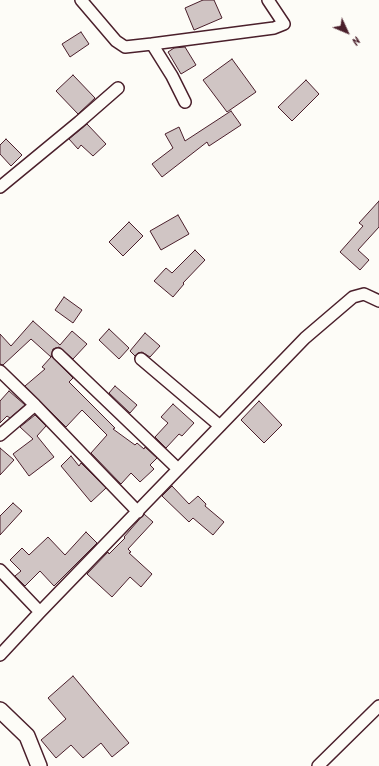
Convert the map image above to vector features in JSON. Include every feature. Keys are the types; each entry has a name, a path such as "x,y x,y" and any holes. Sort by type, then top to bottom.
{"street":[{"path":"81,0 116,41 125,47 274,28 284,24 268,0"},
{"path":"152,44 172,76 185,102"},
{"path":"0,187 118,88"},
{"path":"0,655 305,338 353,297 364,294 379,301"},
{"path":"58,354 178,469"},
{"path":"141,359 220,426"},
{"path":"0,371 35,405 138,512"},
{"path":"0,435 35,405"},
{"path":"0,570 40,612"},
{"path":"318,766 379,706"},
{"path":"0,710 27,736 39,766"}],"building":[{"path":"203,0 214,0 222,18 194,30 185,8"},
{"path":"81,32 89,44 70,57 62,44"},
{"path":"185,47 196,65 181,74 168,52 174,48"},
{"path":"232,59 256,92 227,112 203,80"},
{"path":"73,75 95,98 78,114 56,91"},
{"path":"306,80 319,94 292,121 278,107"},
{"path":"231,111 241,125 209,146 207,142 162,177 152,164 173,148 165,134 179,127 185,141"},
{"path":"87,124 106,144 93,156 81,145 78,149 69,139"},
{"path":"6,139 22,155 11,166 0,154 0,145"},
{"path":"379,201 379,227 358,250 369,260 360,270 340,252 363,226 359,223"},
{"path":"178,215 189,234 161,250 150,231"},
{"path":"129,222 143,236 123,256 109,242"},
{"path":"195,250 205,260 183,283 184,284 173,297 154,281 166,268 172,273"},
{"path":"64,297 82,310 73,323 55,310"},
{"path":"33,321 60,345 72,331 87,344 73,359 59,347 53,349 51,356 73,378 69,382 115,428 113,429 135,445 137,443 144,449 145,447 157,458 150,465 154,469 140,482 131,473 121,484 91,453 107,435 82,410 66,427 25,386 45,369 42,367 51,357 31,339 3,365 0,364 0,334 11,346"},
{"path":"109,329 129,348 119,359 99,340"},
{"path":"145,333 160,346 150,357 142,352 135,356 130,351"},
{"path":"115,386 137,405 130,413 109,393"},
{"path":"9,391 25,405 10,418 7,416 0,423 0,401"},
{"path":"259,401 282,425 264,443 241,420"},
{"path":"173,404 194,423 182,436 179,434 166,448 155,437 168,423 161,417"},
{"path":"35,415 46,426 37,436 54,457 29,476 13,454 33,439 20,427"},
{"path":"0,448 14,460 0,475"},
{"path":"71,456 79,466 81,463 106,488 91,502 61,466"},
{"path":"172,486 189,504 198,496 206,504 205,506 224,522 213,535 193,518 189,522 162,496"},
{"path":"13,503 22,511 0,535 0,516"},
{"path":"144,514 153,522 128,549 131,552 129,553 152,574 141,587 130,577 112,597 87,574 108,552 109,554 125,538 124,537"},
{"path":"86,532 97,543 54,586 40,571 25,586 15,576 21,571 10,560 22,548 29,555 48,537 65,555"},
{"path":"73,676 129,743 112,757 101,743 83,758 71,745 56,758 41,740 66,719 48,698"}]}
